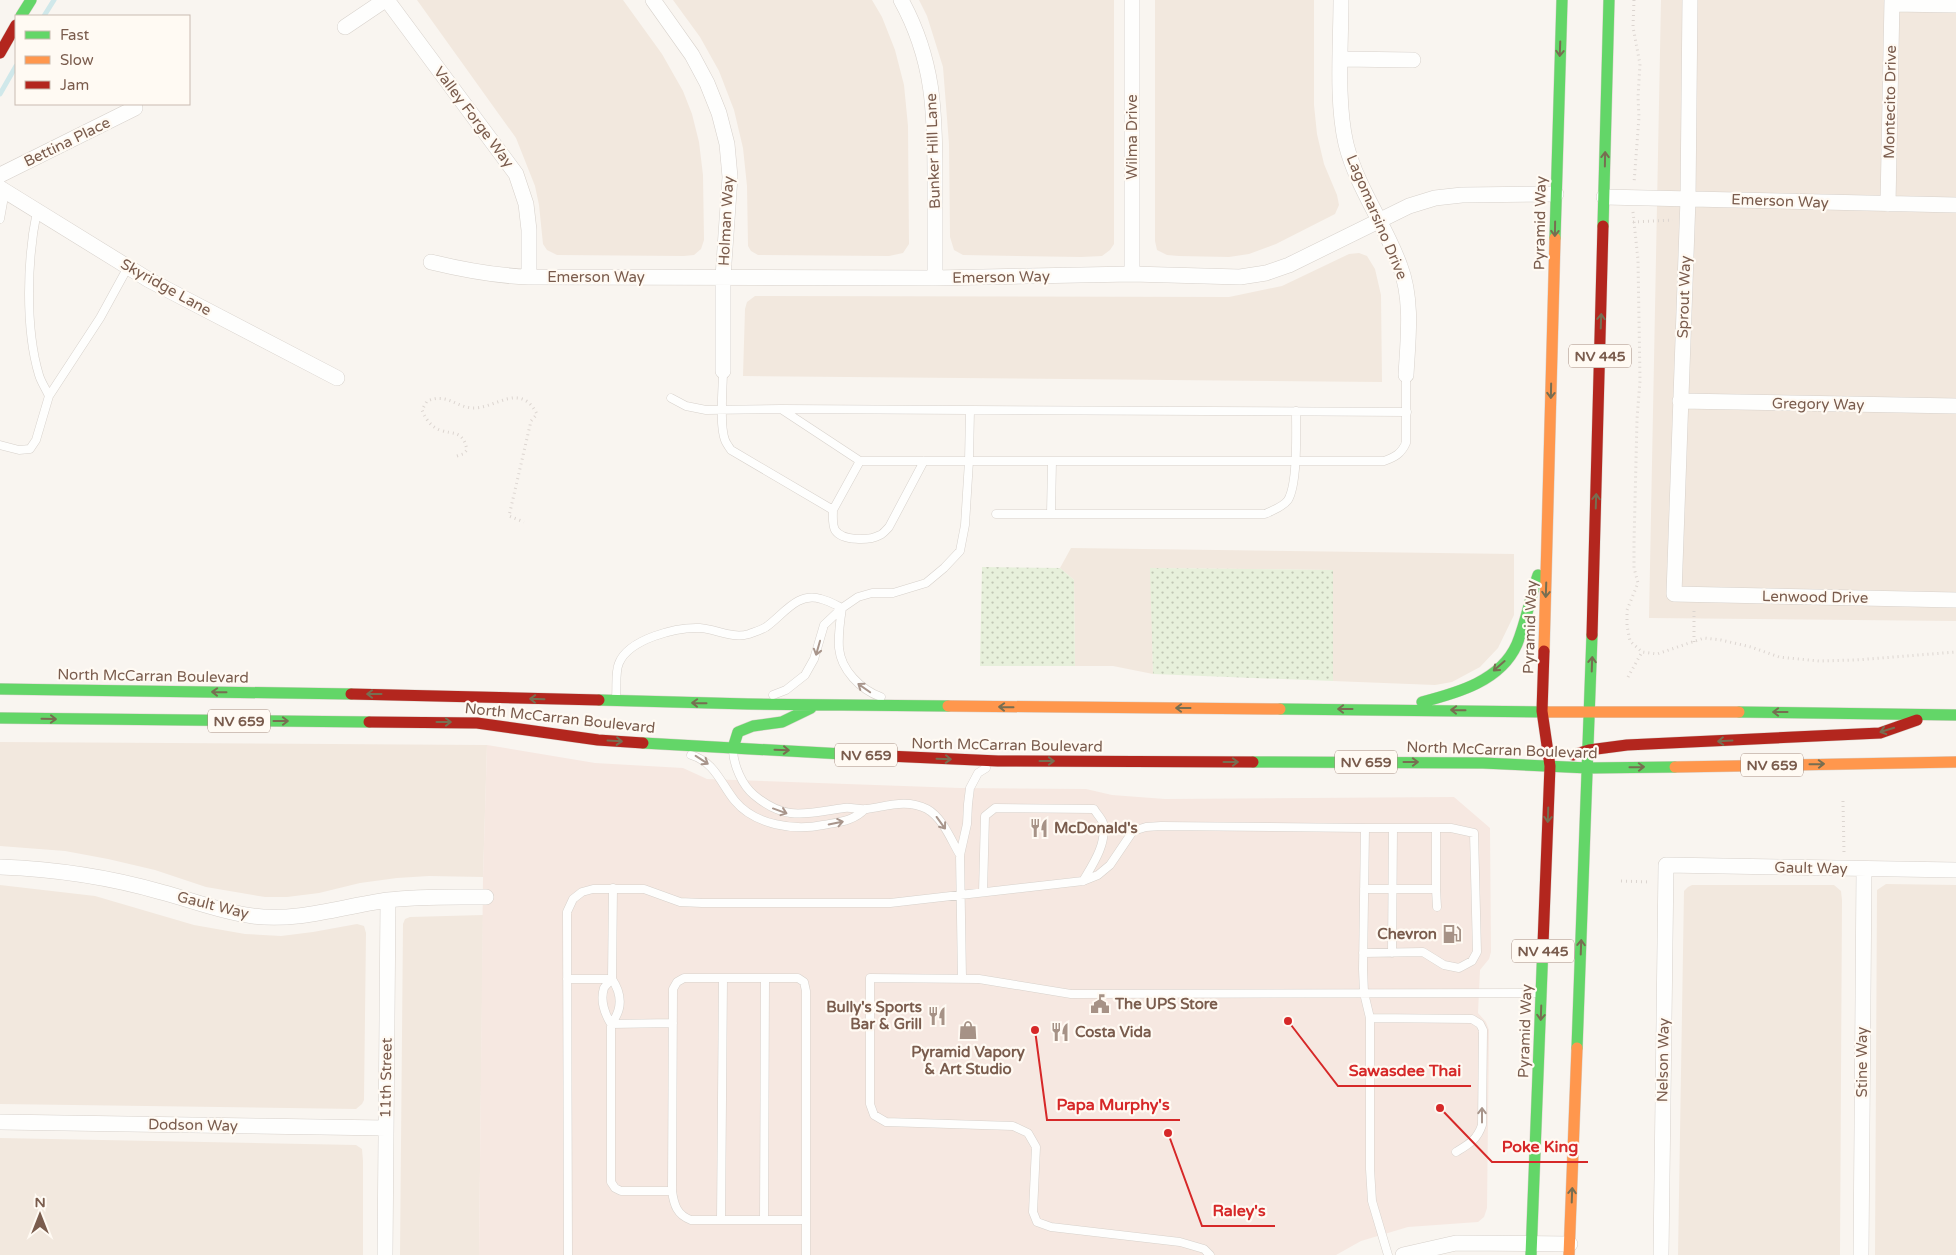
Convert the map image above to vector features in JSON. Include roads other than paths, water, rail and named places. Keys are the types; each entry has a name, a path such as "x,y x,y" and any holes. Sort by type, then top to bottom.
{"main road":[{"path":"22,15 31,0"},
{"name":"Pyramid Way","path":"1531,1249 1550,766 1542,711 1562,0"},
{"name":"NV 445","path":"1570,1249 1589,750 1609,0"},
{"path":"0,53 15,27"},
{"path":"1394,710 1472,687 1496,670 1508,658 1516,647 1548,541"},
{"name":"North McCarran Boulevard","path":"0,689 386,694 615,702 748,704 1590,712 1802,712 1956,715"},
{"path":"733,748 738,732 750,726 778,723 795,717 818,704"},
{"path":"1550,766 1570,756 1589,750 1627,745 1880,733 1934,715"},
{"name":"North McCarran Boulevard","path":"0,718 477,723 598,740 922,759 998,761 1483,763 1588,768 1956,762"}],"street":[{"path":"345,27 386,0"},
{"name":"Valley Forge Way","path":"386,0 516,174 526,204 529,230 529,277"},
{"name":"Holman Way","path":"653,0 692,55 707,82 727,144 730,177 723,277 723,371"},
{"name":"Bunker Hill Lane","path":"901,0 921,47 930,82 935,118 935,278"},
{"name":"Wilma Drive","path":"1132,0 1132,274"},
{"name":"Lagomarsino Drive","path":"1341,0 1341,115 1346,144 1356,174 1400,265 1407,288 1409,312 1406,375"},
{"name":"Sprout Way","path":"1674,594 1688,199 1690,0"},
{"path":"1892,2 1956,5"},
{"name":"Montecito Drive","path":"1888,204 1892,2"},
{"path":"1341,59 1413,60"},
{"name":"Bettina Place","path":"0,175 135,108"},
{"name":"Skyridge Lane","path":"3,190 149,280 337,378"},
{"name":"Emerson Way","path":"431,262 465,271 502,276 529,277 935,278 1132,274 1240,278 1266,273 1289,264 1378,220 1409,206 1435,198 1462,195 1556,194"},
{"name":"Emerson Way","path":"1604,197 1956,205"},
{"name":"Gregory Way","path":"1680,401 1956,406"},
{"name":"Lenwood Drive","path":"1674,594 1956,600"},
{"name":"Gault Way","path":"1666,865 1956,870"},
{"name":"Nelson Way","path":"1661,1255 1666,865"},
{"name":"Gault Way","path":"0,867 71,873 116,881 223,911 254,916 284,917 313,914 388,900 486,898"},
{"name":"Stine Way","path":"1861,1255 1864,869"},
{"name":"11th Street","path":"385,1255 388,900"},
{"name":"Dodson Way","path":"0,1122 386,1128"},
{"path":"1403,1255 1456,1243 1531,1249 1570,1249"}],"lane":[{"path":"0,219 3,190"},
{"path":"37,211 30,262 30,331 39,377 49,396"},
{"path":"0,445 18,450 30,449 36,440 49,396 100,318 128,267"},
{"path":"723,371 724,439 731,450 833,510"},
{"path":"781,409 860,461 1384,461 1396,457 1402,452 1406,443 1406,375"},
{"path":"671,398 686,406 706,410 1407,412"},
{"path":"748,704 786,690 805,675 814,659 824,625 842,608 858,597 872,593 893,593 926,583 960,551 965,525 970,410"},
{"path":"996,514 1265,514 1279,508 1288,499 1295,462 1296,411"},
{"path":"860,461 833,510 833,523 836,531 843,537 873,538 881,535 888,527 924,461"},
{"path":"1051,514 1052,461"},
{"path":"615,702 618,664 624,654 641,641 682,630 701,628 734,636 747,635 766,627 796,602 808,597 820,598 842,608"},
{"path":"842,608 839,650 848,672 860,686 875,694 909,706"},
{"path":"656,743 698,757 712,767 722,778 736,801 751,814 775,824 797,828 817,826 848,820 859,816 865,809"},
{"path":"733,748 738,772 749,791 767,806 790,814 913,804 928,810 941,821 960,855"},
{"path":"962,979 960,855 967,824 970,788 978,773 998,761"},
{"path":"983,892 985,816 995,808 1094,810 1103,822 1102,840 1096,858 1083,881"},
{"path":"568,1255 567,912 573,899 582,892 592,889 613,888 644,890 680,902 702,903 890,903 1083,881 1098,875 1110,865 1133,831 1146,827 1451,828 1474,833 1477,952 1472,961 1460,968 1444,965 1423,952 1363,953"},
{"path":"1365,828 1363,953 1364,993 1370,1018 1370,1169 1372,1201 1388,1255"},
{"path":"1392,953 1393,828"},
{"path":"1436,828 1437,907"},
{"path":"610,1024 618,1015 620,998 619,989 612,979 613,888"},
{"path":"1364,890 1436,889"},
{"path":"806,1220 691,1220 683,1217 674,1204 672,1191 673,989 677,982 684,978 798,978 804,982 806,991 806,1220 806,1255"},
{"path":"721,1220 723,978"},
{"path":"764,1220 765,978"},
{"path":"1210,1255 1204,1250 1180,1242 1051,1227 1037,1222 1033,1212 1036,1147 1028,1133 1013,1126 886,1122 874,1115 870,1104 870,978 979,979 1071,994 1542,993"},
{"path":"567,979 612,979"},
{"path":"612,979 604,989 603,1005 605,1015 610,1024 611,1182 620,1191 672,1191"},
{"path":"1370,1018 1472,1019 1480,1024 1483,1030 1482,1125 1478,1136 1471,1143 1456,1152"},
{"path":"610,1024 673,1023"}],"waterway":[{"path":"45,15 54,0"},
{"path":"0,94 15,68"}],"place":[{"name":"McDonald's","path":"1039,828"},
{"name":"Chevron","path":"1452,934"},
{"name":"The UPS Store","path":"1100,1004"},
{"name":"Bully's Sports Bar & Grill","path":"937,1016"},
{"name":"Sawasdee Thai","path":"1288,1021"},
{"name":"Pyramid Vapory & Art Studio","path":"968,1030"},
{"name":"Papa Murphy's","path":"1035,1030"},
{"name":"Costa Vida","path":"1060,1032"},
{"name":"Poke King","path":"1440,1108"},
{"name":"Raley's","path":"1168,1133"}]}
